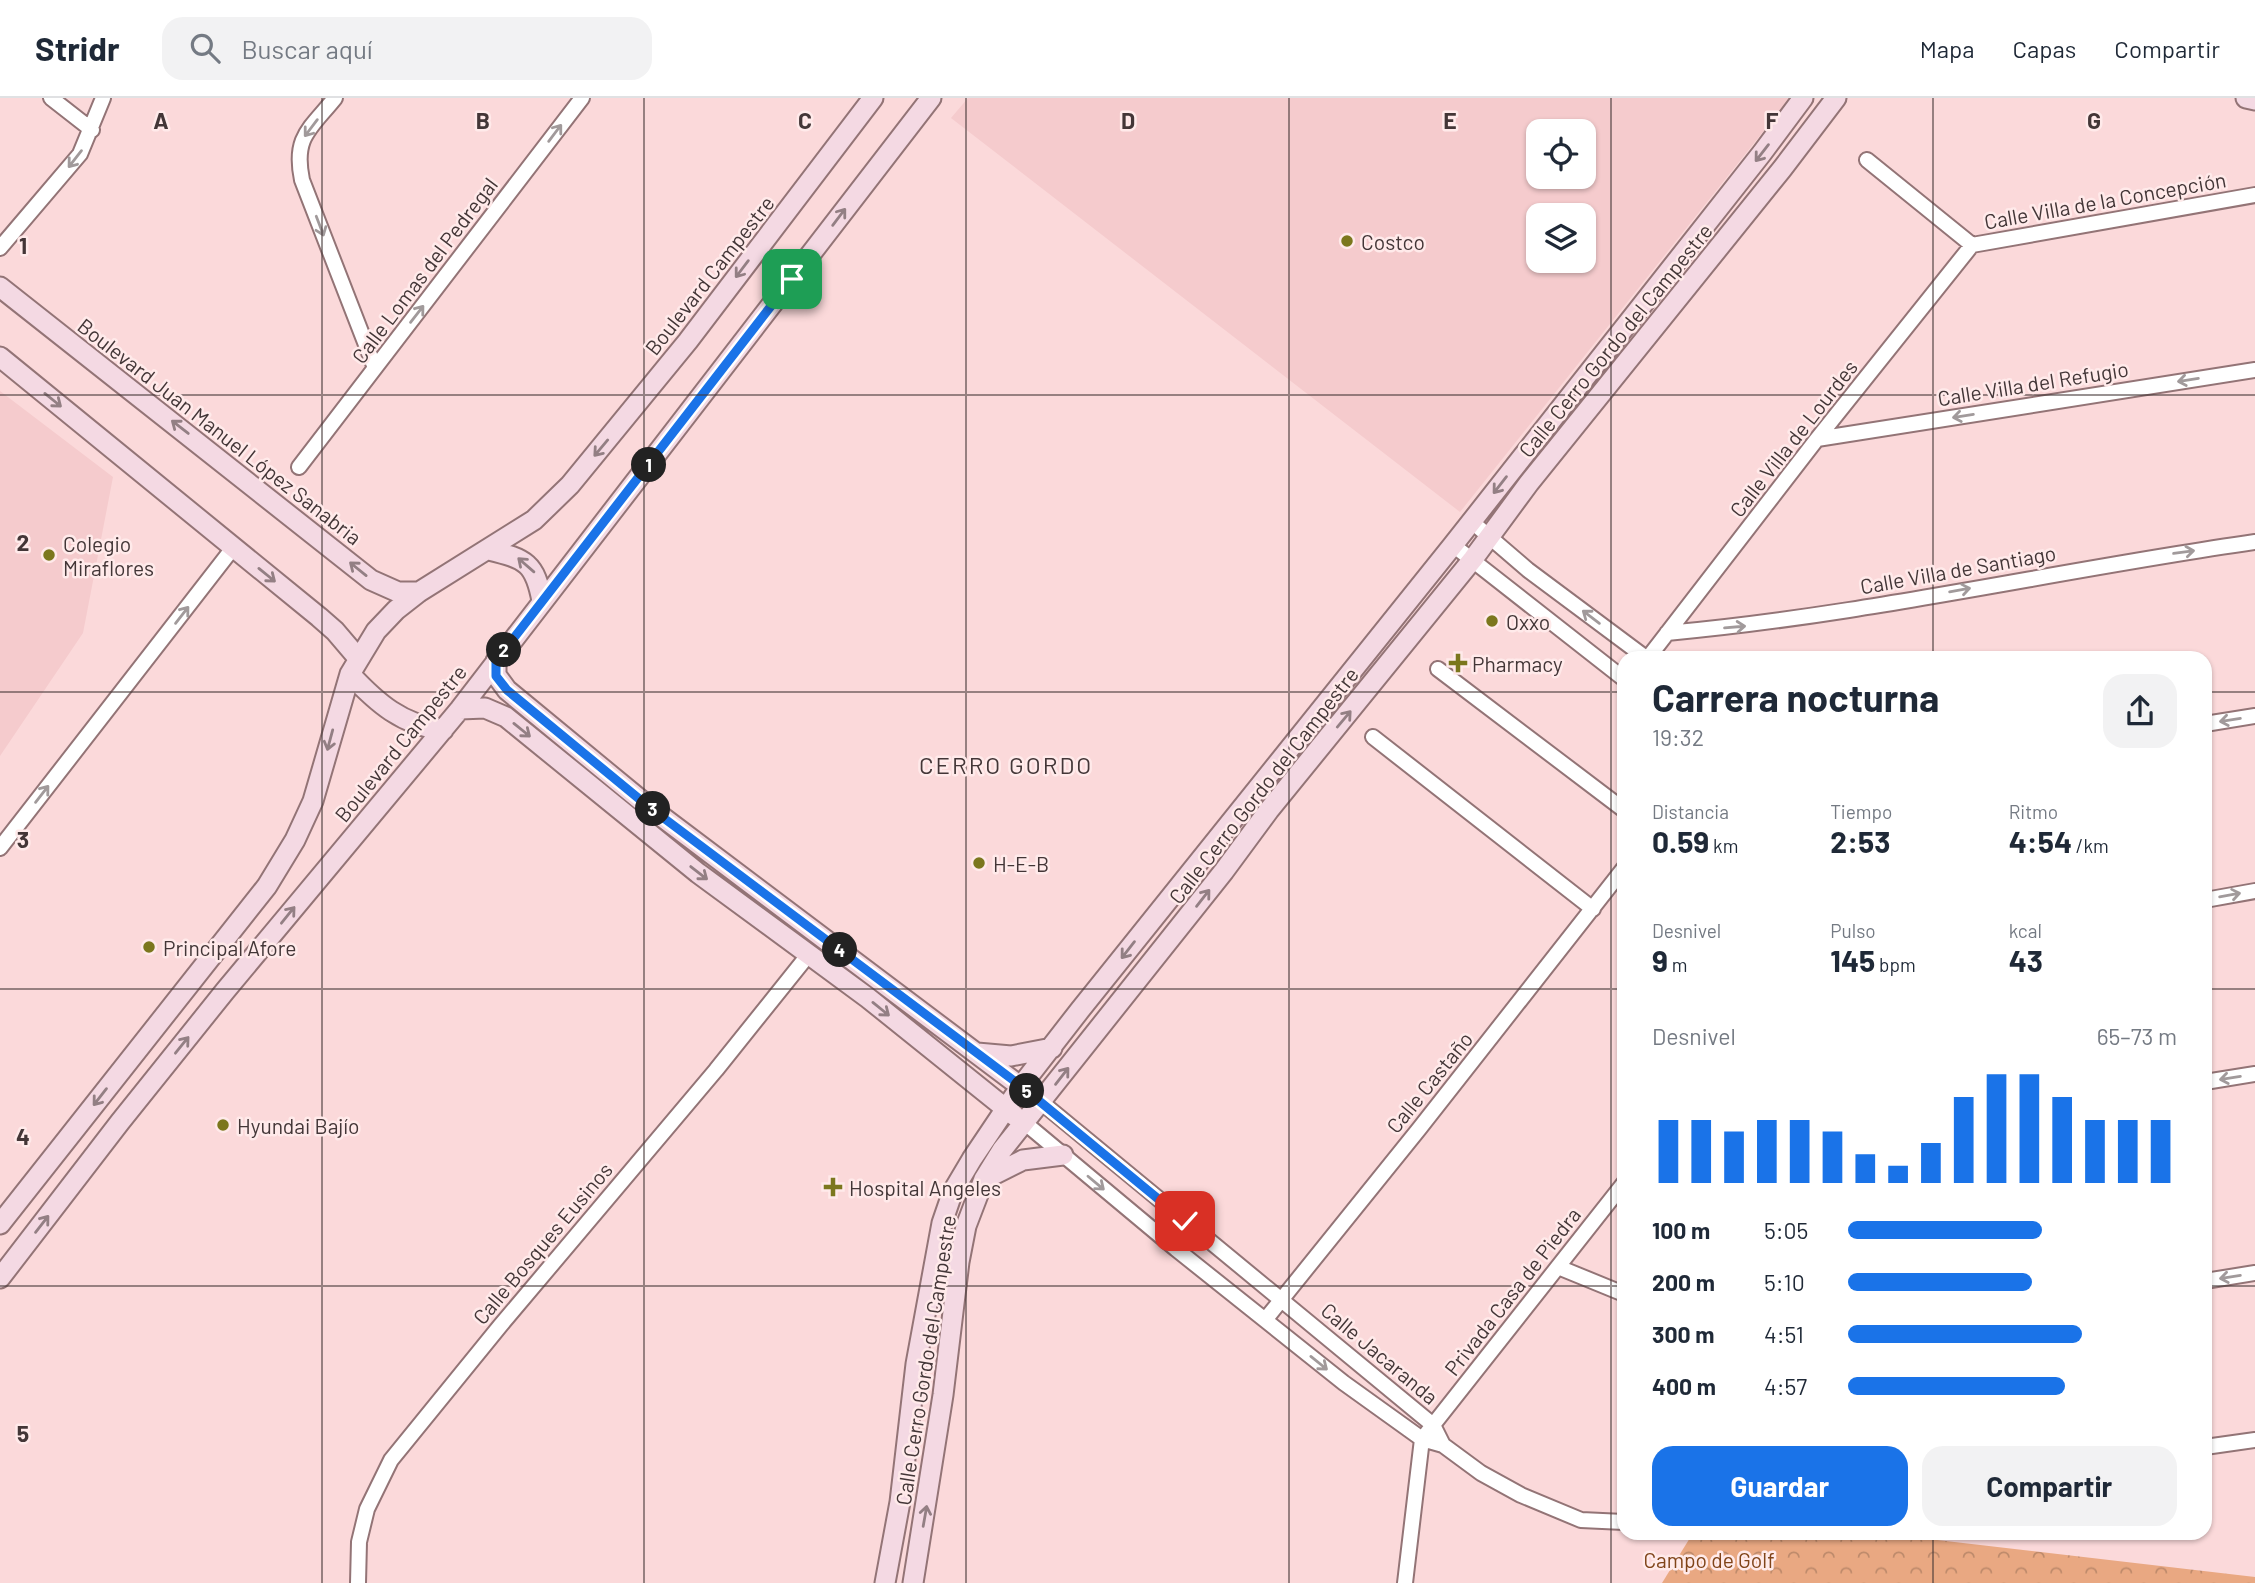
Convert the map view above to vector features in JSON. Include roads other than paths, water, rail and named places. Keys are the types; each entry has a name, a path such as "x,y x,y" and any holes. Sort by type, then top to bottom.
{"street":[{"path":"51,98 92,130"},
{"path":"0,248 80,154 103,98"},
{"path":"335,98 305,135 298,153 298,162 302,180 375,368"},
{"name":"Calle Lomas del Pedregal","path":"299,467 582,98"},
{"name":"Boulevard Campestre","path":"0,1224 267,886 295,840 313,801 354,666 376,631 396,610 419,592 534,520 570,485 688,341 873,98"},
{"name":"Boulevard Campestre","path":"0,1278 213,1006 460,709 931,98"},
{"name":"Calle Cerro Gordo del Campestre","path":"885,1583 900,1502 916,1364 942,1223 953,1191 1021,1086 1453,545 1762,153 1802,98"},
{"name":"Calle Cerro Gordo del Campestre","path":"913,1583 943,1395 965,1226 984,1179 1002,1150 1836,98"},
{"path":"2246,98 2255,100"},
{"name":"Calle Villa de la Concepción","path":"1867,160 1972,245 2255,195"},
{"name":"Calle Villa de Lourdes","path":"1653,651 1972,245"},
{"name":"Boulevard Juan Manuel López Sanabria","path":"0,287 371,580 398,592 419,592"},
{"path":"0,357 335,631 354,666 380,704 403,719 427,728 443,730"},
{"name":"Calle Villa del Refugio","path":"1817,439 2255,370"},
{"path":"1471,521 1528,570 1638,651"},
{"name":"Calle Villa de Santiago","path":"1667,633 1757,625 2176,553 2255,542"},
{"path":"1453,545 1617,674"},
{"path":"0,848 233,548"},
{"path":"489,550 528,563 538,580 542,601"},
{"path":"496,661 496,676 507,690 639,798 1021,1086 1282,1299"},
{"path":"1438,668 1617,805"},
{"path":"460,709 485,708 506,717 698,873 868,998 1265,1320"},
{"path":"2212,723 2255,716"},
{"path":"1373,737 1593,909"},
{"name":"Calle Castaño","path":"1265,1320 1617,877"},
{"path":"2212,899 2255,891"},
{"name":"Calle Bosques Eusinos","path":"358,1583 359,1542 368,1509 391,1460 716,1070 809,954"},
{"path":"188,986 213,1006"},
{"path":"976,1053 1011,1056 1052,1048"},
{"path":"2212,1081 2255,1074"},
{"path":"984,1179 1023,1160 1063,1156"},
{"name":"Privada Casa de Piedra","path":"1422,1439 1617,1192"},
{"path":"1558,1267 1617,1291"},
{"path":"2212,1280 2255,1273"},
{"name":"Calle Jacaranda","path":"1282,1299 1433,1425 1443,1445"},
{"name":"Calle Jacaranda","path":"1265,1320 1353,1390 1422,1439 1443,1445 1481,1473 1521,1495 1581,1520 1617,1522"},
{"path":"1405,1583 1422,1439"},
{"path":"2212,1446 2255,1440"}],"place":[{"name":"Costco","path":"1347,241"},
{"name":"Colegio Miraflores","path":"49,555"},
{"name":"Oxxo","path":"1492,621"},
{"name":"Pharmacy","path":"1458,663"},
{"name":"H-E-B","path":"979,863"},
{"name":"Principal Afore","path":"149,947"},
{"name":"Hyundai Bajío","path":"223,1125"},
{"name":"Hospital Angeles","path":"833,1187"}],"district":[{"name":"CERRO GORDO","path":"1006,764"}],"park label":[{"name":"Campo de Golf","path":"1709,1559"}]}
